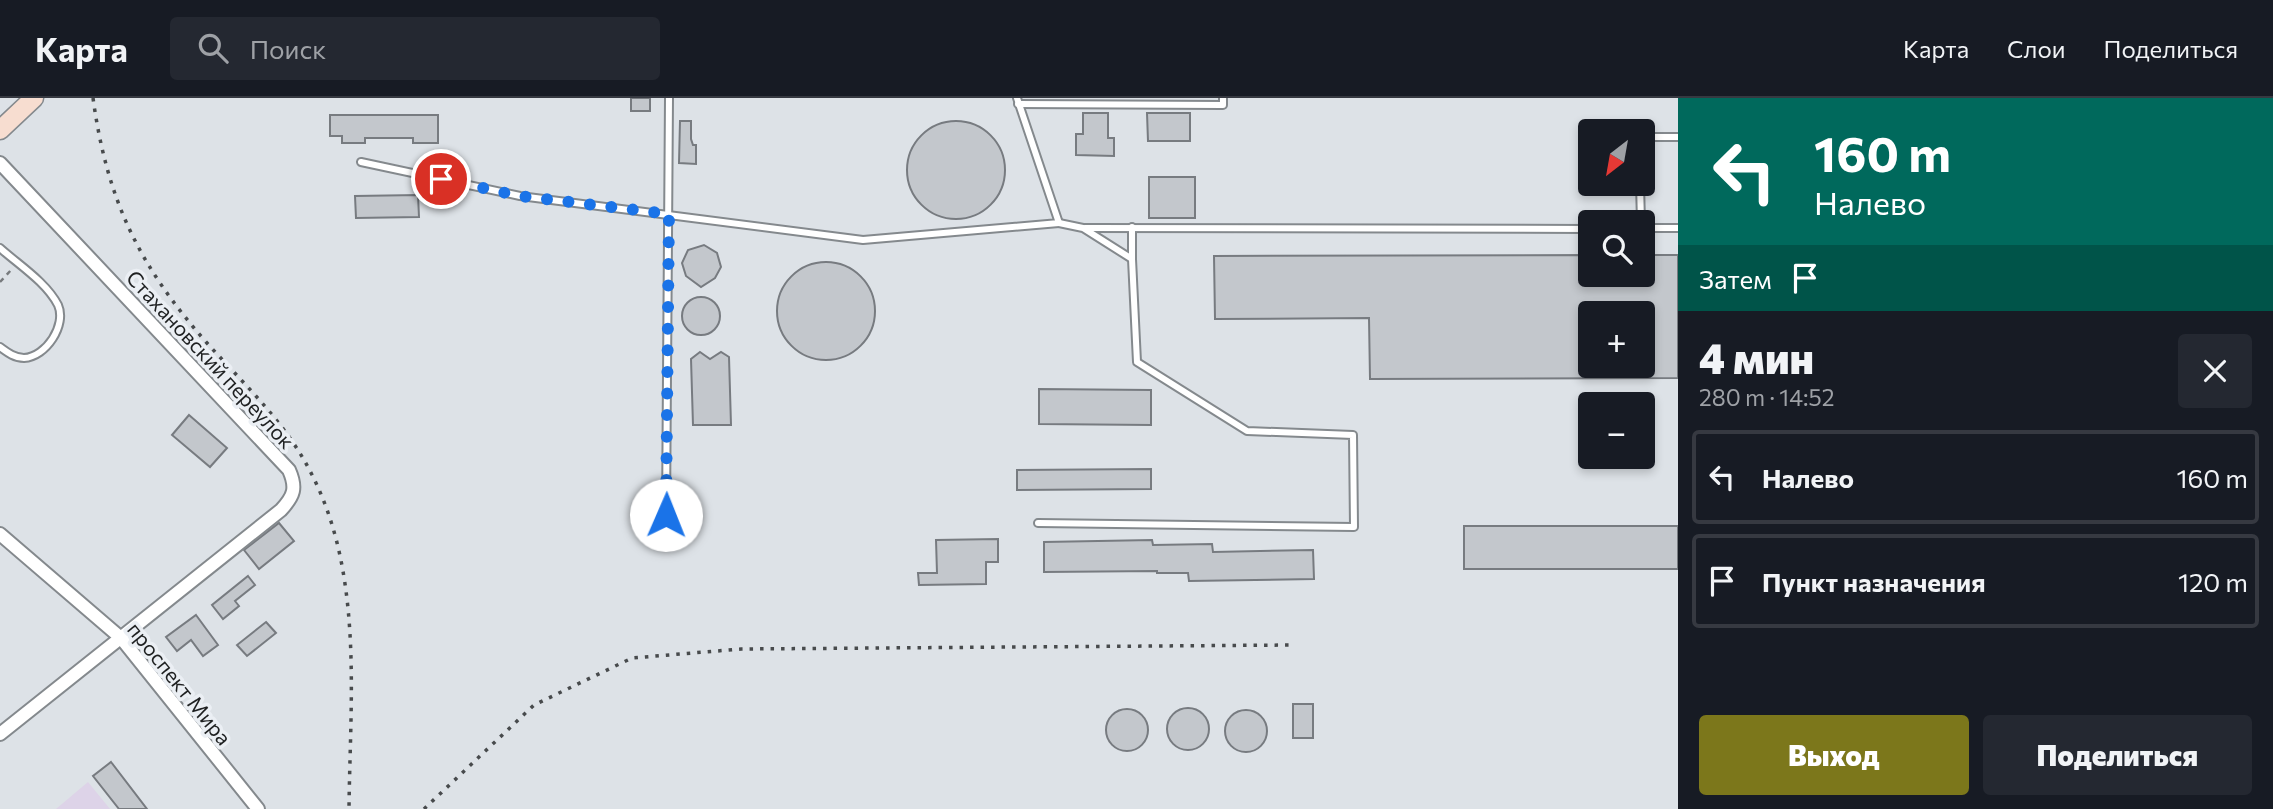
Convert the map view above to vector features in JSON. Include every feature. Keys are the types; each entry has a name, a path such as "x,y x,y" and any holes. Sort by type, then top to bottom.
{"main road":[{"path":"0,130 34,98"}],"street":[{"name":"Стахановский переулок","path":"0,163 289,470 295,485 292,498 281,510 0,734"},
{"name":"проспект Мира","path":"0,534 121,638 258,809"}],"lane":[{"path":"666,515 669,98"},
{"path":"1059,223 1018,101 1223,105 1223,98"},
{"path":"1656,137 1678,137"},
{"path":"361,162 520,196 863,240 1059,223 1083,228 1578,229"},
{"path":"1038,523 1354,527 1353,435 1247,431 1137,362 1132,227"},
{"path":"1083,228 1132,259"},
{"path":"1655,228 1678,228"},
{"path":"0,248 44,286 59,307 61,323 52,340 37,354 26,358 12,356 0,347"}],"shaded area":[{"path":"88,782 110,809 56,809"}],"building":[{"path":"631,98 650,98 650,111 631,111"},
{"path":"1083,113 1108,113 1108,138 1114,138 1114,156 1076,155 1076,134 1083,134"},
{"path":"1147,113 1190,113 1190,141 1148,141"},
{"path":"330,115 438,115 438,143 413,143 413,138 365,138 365,143 342,143 342,136 330,136"},
{"path":"680,121 691,121 691,139 693,145 696,145 696,164 679,163"},
{"path":"956,121 975,125 991,135 1001,151 1005,170 1001,189 991,205 975,215 956,219 937,215 921,205 911,189 907,170 911,151 921,135 937,125"},
{"path":"1149,177 1195,177 1195,218 1149,218"},
{"path":"418,195 419,217 356,218 355,196"},
{"path":"704,245 717,253 721,267 715,278 701,287 686,276 682,263 688,250"},
{"path":"1578,255 1578,287 1655,287 1655,255 1678,255 1678,378 1370,379 1369,318 1215,319 1214,256"},
{"path":"826,262 845,266 860,277 871,292 875,311 871,330 860,345 845,356 826,360 807,356 792,345 781,330 777,311 781,292 792,277 807,266"},
{"path":"701,297 715,302 720,316 715,330 701,335 687,330 682,316 687,302"},
{"path":"700,352 710,359 721,352 729,357 731,425 693,425 691,359"},
{"path":"1039,389 1151,390 1151,425 1039,424"},
{"path":"189,415 227,448 210,467 172,435"},
{"path":"1151,469 1151,489 1017,490 1017,470"},
{"path":"279,523 294,541 259,569 244,550"},
{"path":"1464,526 1678,526 1678,569 1464,569"},
{"path":"998,539 998,562 986,562 986,584 919,585 918,573 937,573 936,540"},
{"path":"1152,540 1153,545 1212,544 1213,552 1313,550 1314,579 1189,581 1188,573 1157,571 1044,572 1044,542"},
{"path":"248,576 255,585 235,601 239,606 223,619 212,605"},
{"path":"196,615 218,645 203,656 191,640 177,651 166,637"},
{"path":"266,622 276,633 247,656 237,645"},
{"path":"1293,704 1313,704 1313,738 1293,738"},
{"path":"1188,708 1203,714 1209,729 1203,744 1188,750 1173,744 1167,729 1173,714"},
{"path":"1127,709 1142,715 1148,730 1142,745 1127,751 1112,745 1106,730 1112,715"},
{"path":"1246,710 1261,716 1267,731 1261,746 1246,752 1231,746 1225,731 1231,716"},
{"path":"111,762 147,809 119,809 93,776"}],"railway":[{"path":"93,98 99,135 117,200 145,259 183,315 288,436 310,471 327,510 339,551 350,637 349,809"},
{"path":"424,809 534,705 632,658 741,649 1294,645"}],"route":[{"path":"441,179 520,196 669,214 666,515"}]}
